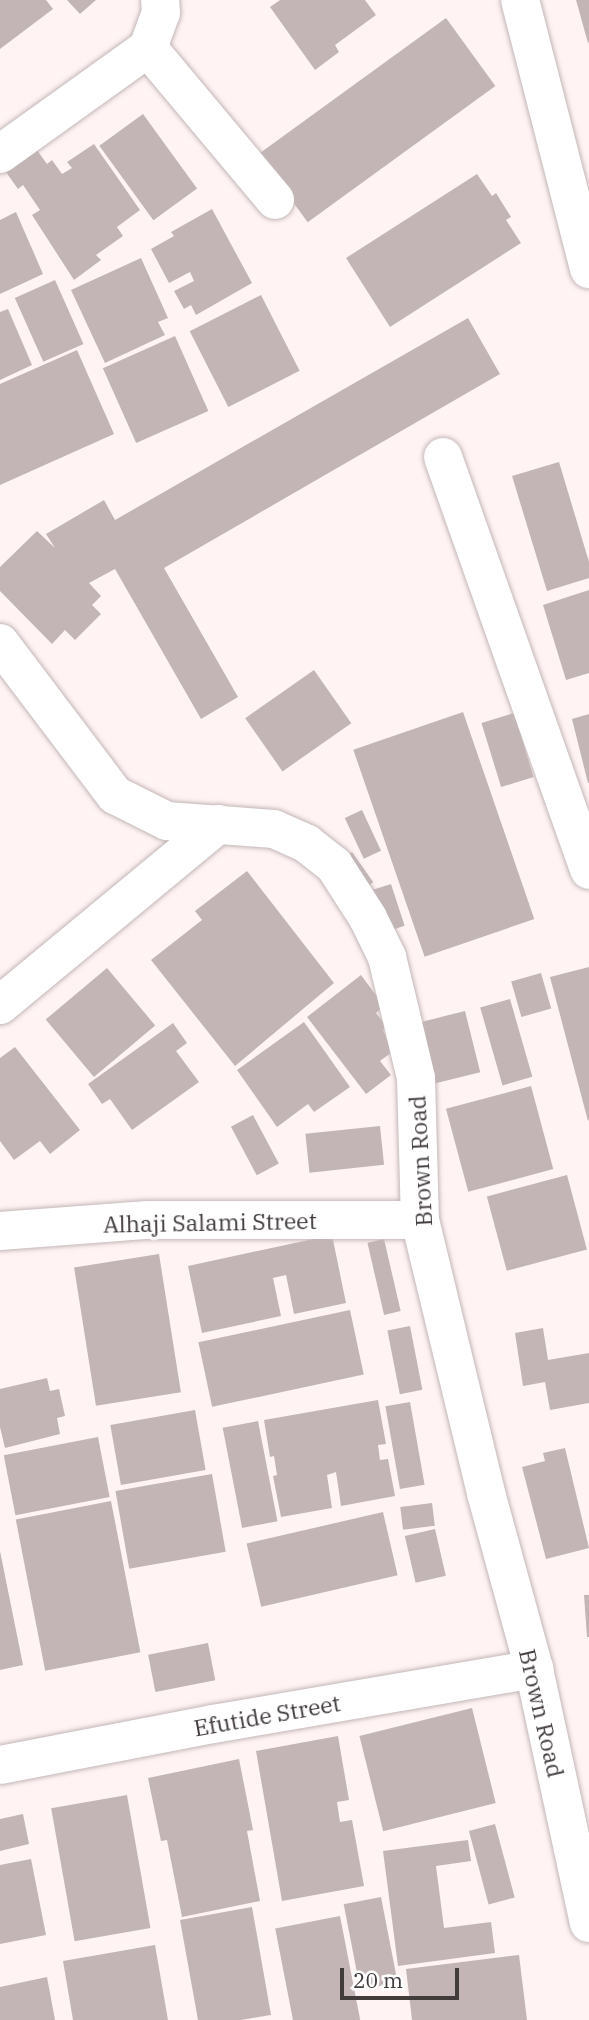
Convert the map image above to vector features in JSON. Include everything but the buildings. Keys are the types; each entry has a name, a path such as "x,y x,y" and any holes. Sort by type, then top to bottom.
{"street":[{"path":"520,0 589,269"},
{"path":"0,154 148,48 160,6"},
{"path":"148,48 275,200"},
{"path":"443,457 589,870"},
{"name":"Brown Road","path":"1,646 116,795 167,821 274,829 307,844 334,865 368,918 387,957 416,1077 421,1220 486,1493 534,1669 589,1923"},
{"path":"0,1005 219,824"},
{"name":"Alhaji Salami Street","path":"0,1231 148,1220 421,1220"},
{"name":"Efutide Street","path":"0,1765 213,1724 534,1669"}]}
